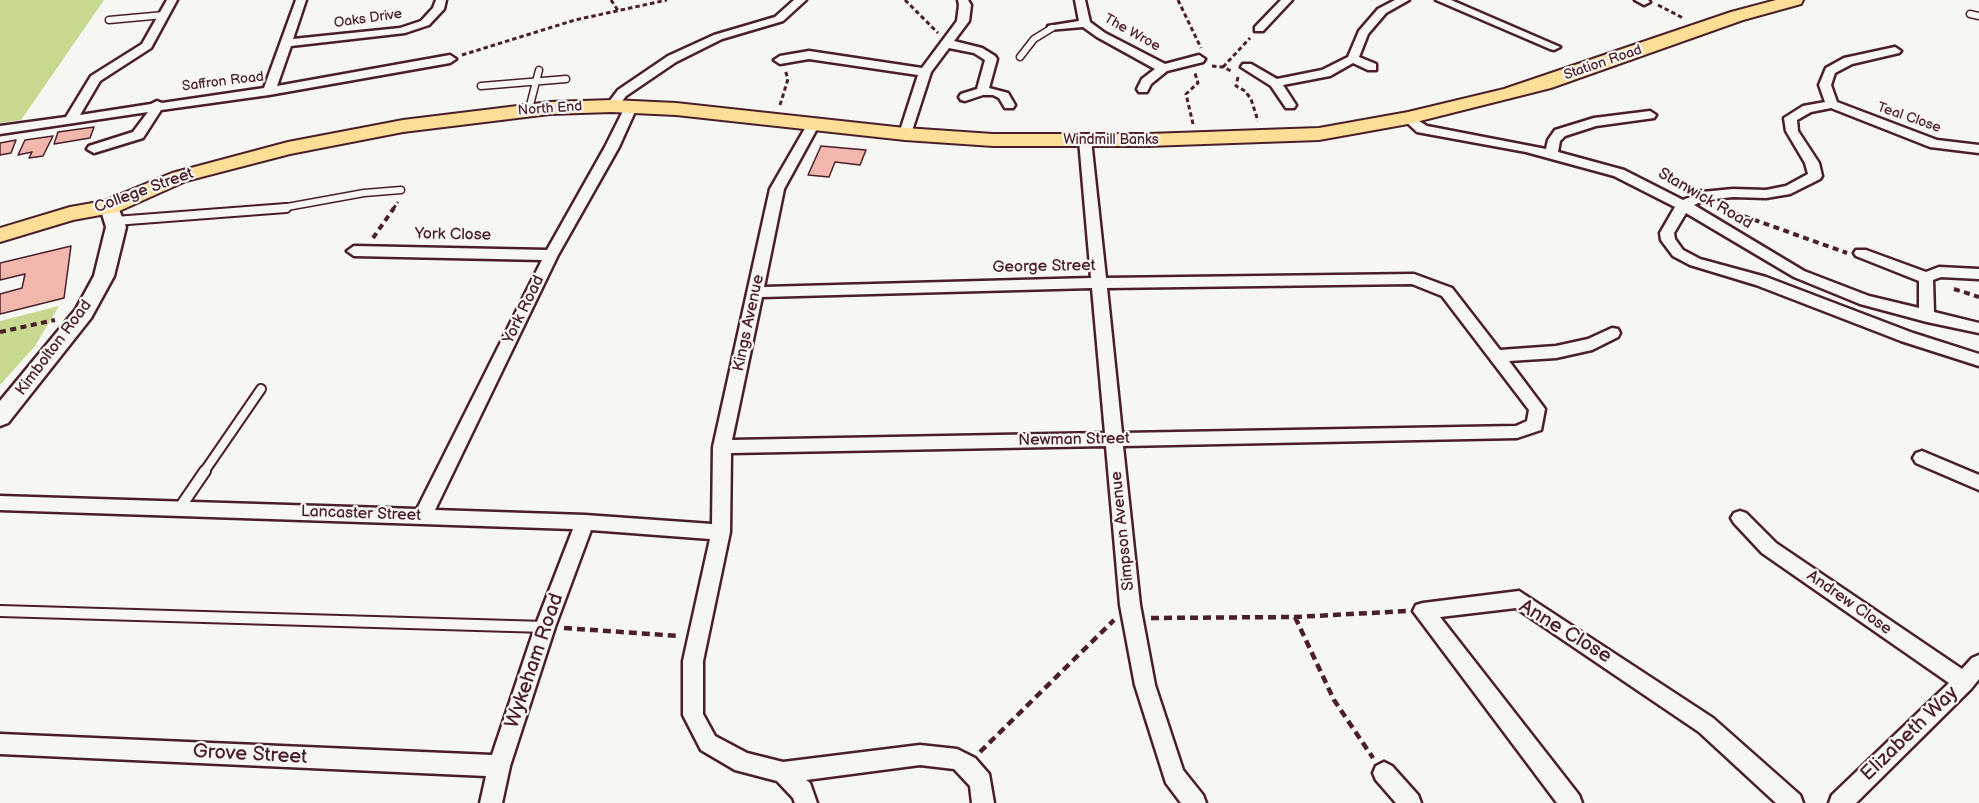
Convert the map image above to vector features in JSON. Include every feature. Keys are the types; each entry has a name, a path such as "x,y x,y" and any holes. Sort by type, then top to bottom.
{"main road":[{"name":"Station Road","path":"1408,118 1473,104 1544,84 1737,16 1792,0"},
{"name":"North End","path":"288,148 403,126 529,110 621,106 676,109 813,125"},
{"name":"Windmill Banks","path":"813,125 993,140 1196,139 1265,138 1319,134 1408,118"},
{"name":"College Street","path":"0,235 70,214 112,214 179,177 288,148"},
{"name":"Kimbolton Road","path":"0,417 84,313 109,262 115,234 112,214"}],"street":[{"path":"71,119 95,79 147,46 172,0"},
{"path":"269,91 301,0"},
{"name":"Oaks Drive","path":"285,43 401,31 425,23 438,9 441,0"},
{"path":"621,106 622,93 672,59 718,37 779,19 801,0"},
{"path":"905,134 925,72 963,21 965,5 963,0"},
{"name":"The Wroe","path":"1080,0 1085,23 1101,35 1163,68 1200,61"},
{"path":"1258,29 1287,0"},
{"path":"1275,84 1326,73 1353,59 1364,33 1382,11 1404,0"},
{"path":"1441,0 1554,46"},
{"name":"The Wroe","path":"1052,28 1085,23"},
{"path":"951,40 978,50 991,59 982,91"},
{"path":"1895,51 1848,62 1830,71 1824,85 1832,104 1807,109 1790,118 1792,131 1812,163 1815,176 1790,190 1766,194 1733,192 1702,196 1683,205 1667,233 1672,246 1686,257 1761,281 1907,337 1979,360"},
{"path":"780,60 809,55 925,72"},
{"name":"Saffron Road","path":"0,130 157,105 269,91 450,58"},
{"path":"1353,59 1372,67"},
{"path":"1247,67 1275,84 1290,105"},
{"path":"1143,89 1146,82 1163,68"},
{"path":"964,97 982,91 996,92 1004,96 1009,105"},
{"name":"Teal Close","path":"1832,104 1881,125 1935,144 1979,149"},
{"path":"94,149 138,135 151,119 157,105"},
{"name":"York Road","path":"423,516 551,255 612,147 621,106"},
{"path":"1551,153 1554,140 1560,133 1594,122 1650,115"},
{"name":"Stanwick Road","path":"1408,118 1422,129 1551,153 1619,173 1683,205 1799,274 1864,300 1979,328"},
{"name":"Kings Avenue","path":"813,125 777,189 722,447 721,532 693,661 693,715 708,743 743,763 783,772 920,755 957,759 967,765"},
{"name":"Simpson Avenue","path":"1085,140 1133,619 1145,685 1174,776 1195,803"},
{"name":"York Close","path":"359,251 551,255"},
{"path":"1855,253 1926,278 1939,273 1979,274"},
{"path":"1926,278 1928,317"},
{"name":"George Street","path":"755,292 1098,283 1414,279 1446,292 1496,356"},
{"path":"1496,356 1556,352 1592,344 1612,333"},
{"name":"Newman Street","path":"722,447 1517,432 1535,425 1538,409 1496,356"},
{"path":"1922,458 1979,483"},
{"name":"Lancaster Street","path":"0,503 585,522 721,532"},
{"name":"Andrew Close","path":"1740,518 1768,548 1964,682"},
{"name":"Wykeham Road","path":"491,803 499,766 545,627 585,522"},
{"name":"Anne Close","path":"1423,611 1519,599 1706,725 1792,803"},
{"path":"1423,611 1571,803"},
{"name":"Elizabeth Way","path":"1840,803 1964,682 1979,663"},
{"name":"Grove Street","path":"0,744 499,766"},
{"path":"967,765 981,782 983,803"},
{"path":"783,772 802,791 806,803"},
{"path":"1384,774 1410,803"}],"lane":[{"path":"1970,14 1979,16"},
{"path":"109,20 164,15"},
{"path":"1020,57 1035,39 1052,28"},
{"path":"529,110 539,70"},
{"path":"481,86 566,79"},
{"path":"112,214 280,209 364,193 401,193"},
{"path":"179,509 261,389"},
{"path":"0,611 545,627"}],"path":[{"path":"612,0 619,12"},
{"path":"450,58 575,20 667,0"},
{"path":"905,0 939,34 951,40"},
{"path":"1178,0 1200,61 1195,77 1198,83 1186,94 1196,139"},
{"path":"1642,1 1649,1 1689,21"},
{"path":"1223,67 1258,29"},
{"path":"780,60 788,79 778,103 786,112"},
{"path":"1200,61 1232,70 1238,77 1236,86 1245,90 1251,99 1265,138"},
{"path":"359,251 401,193"},
{"path":"1702,196 1712,205 1855,253"},
{"path":"0,332 84,313"},
{"path":"967,765 1115,620 1295,617 1423,611"},
{"path":"1295,617 1334,700 1384,774"},
{"path":"545,627 698,638"}],"green space":[{"path":"0,0 104,0 21,120 0,123"},
{"path":"59,306 35,346 0,385 0,321"}],"building":[{"path":"94,127 90,138 54,144 58,132"},
{"path":"53,136 43,156 29,158 32,152 18,155 25,140"},
{"path":"16,140 11,153 0,155 0,143"},
{"path":"821,146 866,150 860,165 835,162 829,177 808,175"},
{"path":"71,246 64,298 0,314 0,294 22,288 25,274 0,280 0,263"}]}
